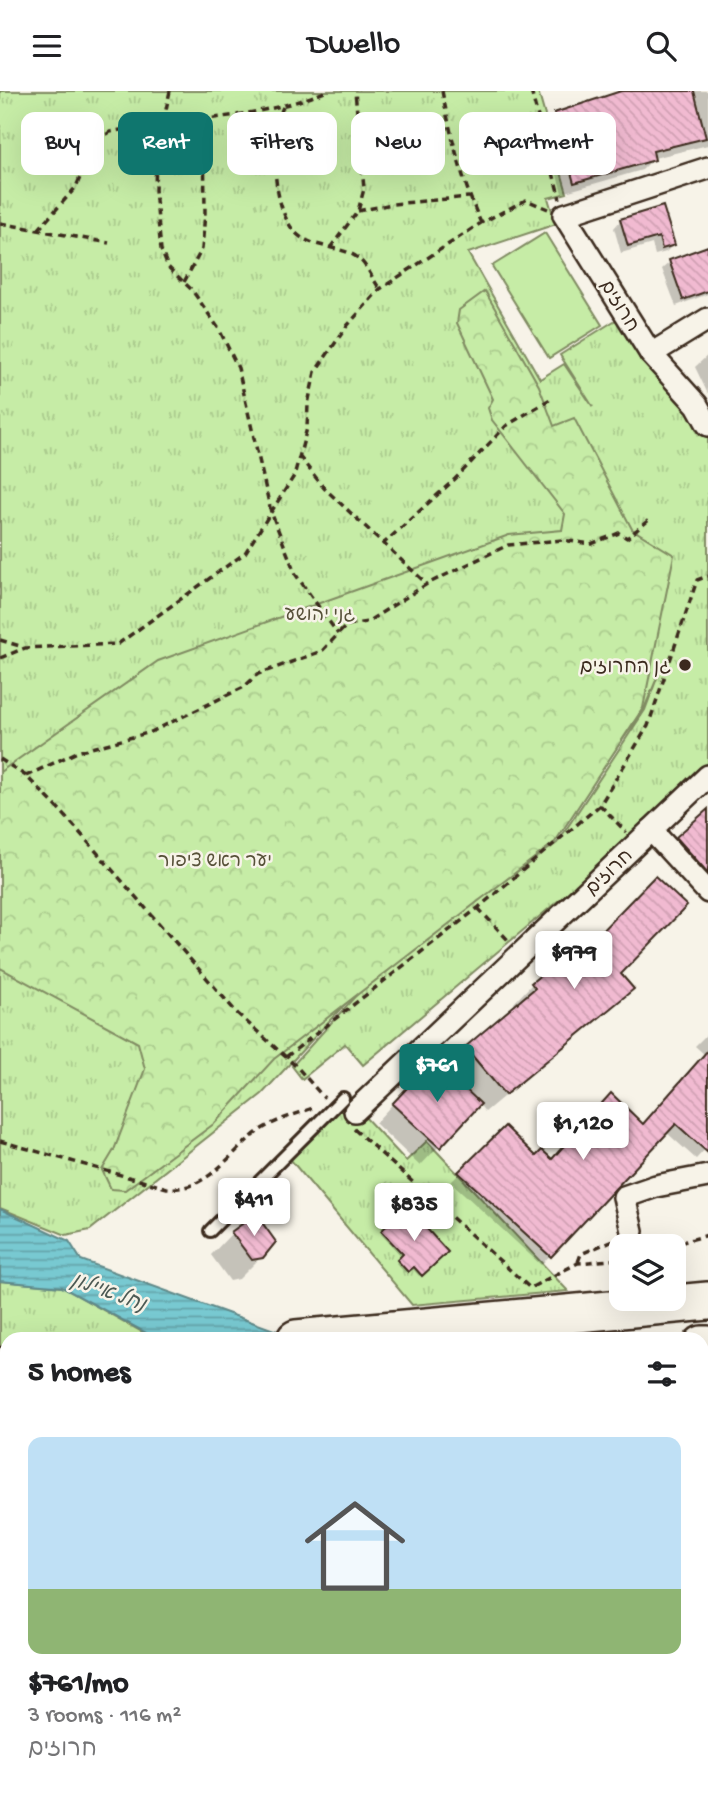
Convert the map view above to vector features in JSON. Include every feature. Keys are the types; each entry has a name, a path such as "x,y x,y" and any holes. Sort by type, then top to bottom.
{"highway":[{"path":"368,1332 708,1301"}],"street":[{"path":"564,215 708,167"},
{"name":"חרוזים","path":"564,215 651,354 696,405 708,425"},
{"path":"651,354 708,319"},
{"name":"חרוזים","path":"349,1105 521,954 708,776"},
{"path":"644,837 708,892"},
{"path":"632,1231 624,1197 708,1176"}],"lane":[{"path":"210,1231 331,1106 349,1105"}],"path":[{"path":"164,112 170,91"},
{"path":"213,119 282,107 327,91"},
{"path":"330,248 358,211 364,189 355,91"},
{"path":"442,91 452,140 481,223"},
{"path":"531,91 564,215"},
{"path":"282,107 274,125 279,197 291,227 302,238 358,258 380,289"},
{"path":"38,230 76,187 89,162 95,142 110,132 118,131"},
{"path":"156,175 159,236 168,267 184,282 219,329 238,368 271,512 296,575 338,634"},
{"path":"184,282 202,249 205,175"},
{"path":"358,211 392,204 470,197"},
{"path":"0,658 25,648 118,644 245,553 294,476 307,428 307,404 315,372 347,326 380,289 481,223 526,200 564,215"},
{"path":"0,223 108,243"},
{"path":"382,545 455,479 506,426 552,398"},
{"path":"299,456 324,488 382,545 427,584"},
{"path":"26,776 77,752 151,732 244,687 258,674 322,650 347,625 367,622 427,584 508,545 562,540 592,544 619,533 627,538 650,519"},
{"path":"286,1057 478,908 600,805 648,726 697,580 708,576"},
{"path":"0,640 25,648"},
{"path":"0,759 26,776 60,810 238,1014 286,1057 331,1106 530,1288 578,1263 609,1260"},
{"path":"600,805 644,837"},
{"path":"478,908 521,954"},
{"path":"0,1141 167,1188 186,1188 224,1165 261,1130 331,1106"},
{"path":"578,1263 581,1254 632,1231"},
{"path":"686,1241 708,1235"}],"green space":[{"name":"גני יהושע","path":"0,91 538,91 544,112 459,112 459,175 562,175 567,193 548,198 556,224 468,253 540,379 564,364 593,407 560,355 622,316 694,411 708,437 708,766 647,826 363,1065 345,1044 302,1079 292,1066 379,970 557,843 645,710 657,678 644,709 552,840 378,968 262,1094 90,1230 66,1235 0,1208"},
{"path":"545,233 602,325 549,358 492,266"},
{"name":"יער ראש ציפור","path":"485,291 539,386 554,426 574,418 632,529 674,555 643,708 555,842 274,1059 215,1123 125,1190 111,1189 102,1170 114,1150 145,1069 138,1043 0,968 0,772 158,661 509,535 562,530 565,514 492,420 488,408 493,399 457,323 459,310"},
{"path":"348,1099 406,1161 427,1141 568,1291 412,1305 285,1153"},
{"path":"0,1281 62,1287 142,1332 0,1332"}],"water":[{"name":"נחל איילון","path":"0,1209 69,1241 81,1260 280,1332 144,1332 62,1287 0,1281"}],"building":[{"path":"621,91 694,91 706,138 653,151 655,160 616,171 616,112 557,112"},
{"path":"572,175 602,175 574,183"},
{"path":"663,206 675,245 662,249 659,237 628,246 620,219"},
{"path":"708,246 708,291 683,300 669,260"},
{"path":"708,809 708,873 676,837"},
{"path":"655,876 687,906 621,974 634,989 505,1095 465,1047 535,988 531,983 589,935 593,940"},
{"path":"708,1050 708,1153 676,1124 551,1257 458,1172 505,1126 536,1156 542,1150 552,1159 611,1093 643,1124"},
{"path":"434,1059 481,1104 440,1148 392,1104"},
{"path":"407,1207 448,1252 422,1276 414,1267 408,1272 397,1260 403,1254 381,1231"},
{"path":"256,1214 276,1242 263,1258 252,1260 231,1232"}],"place":[{"name":"גן החרוזים","path":"685,665"}]}
